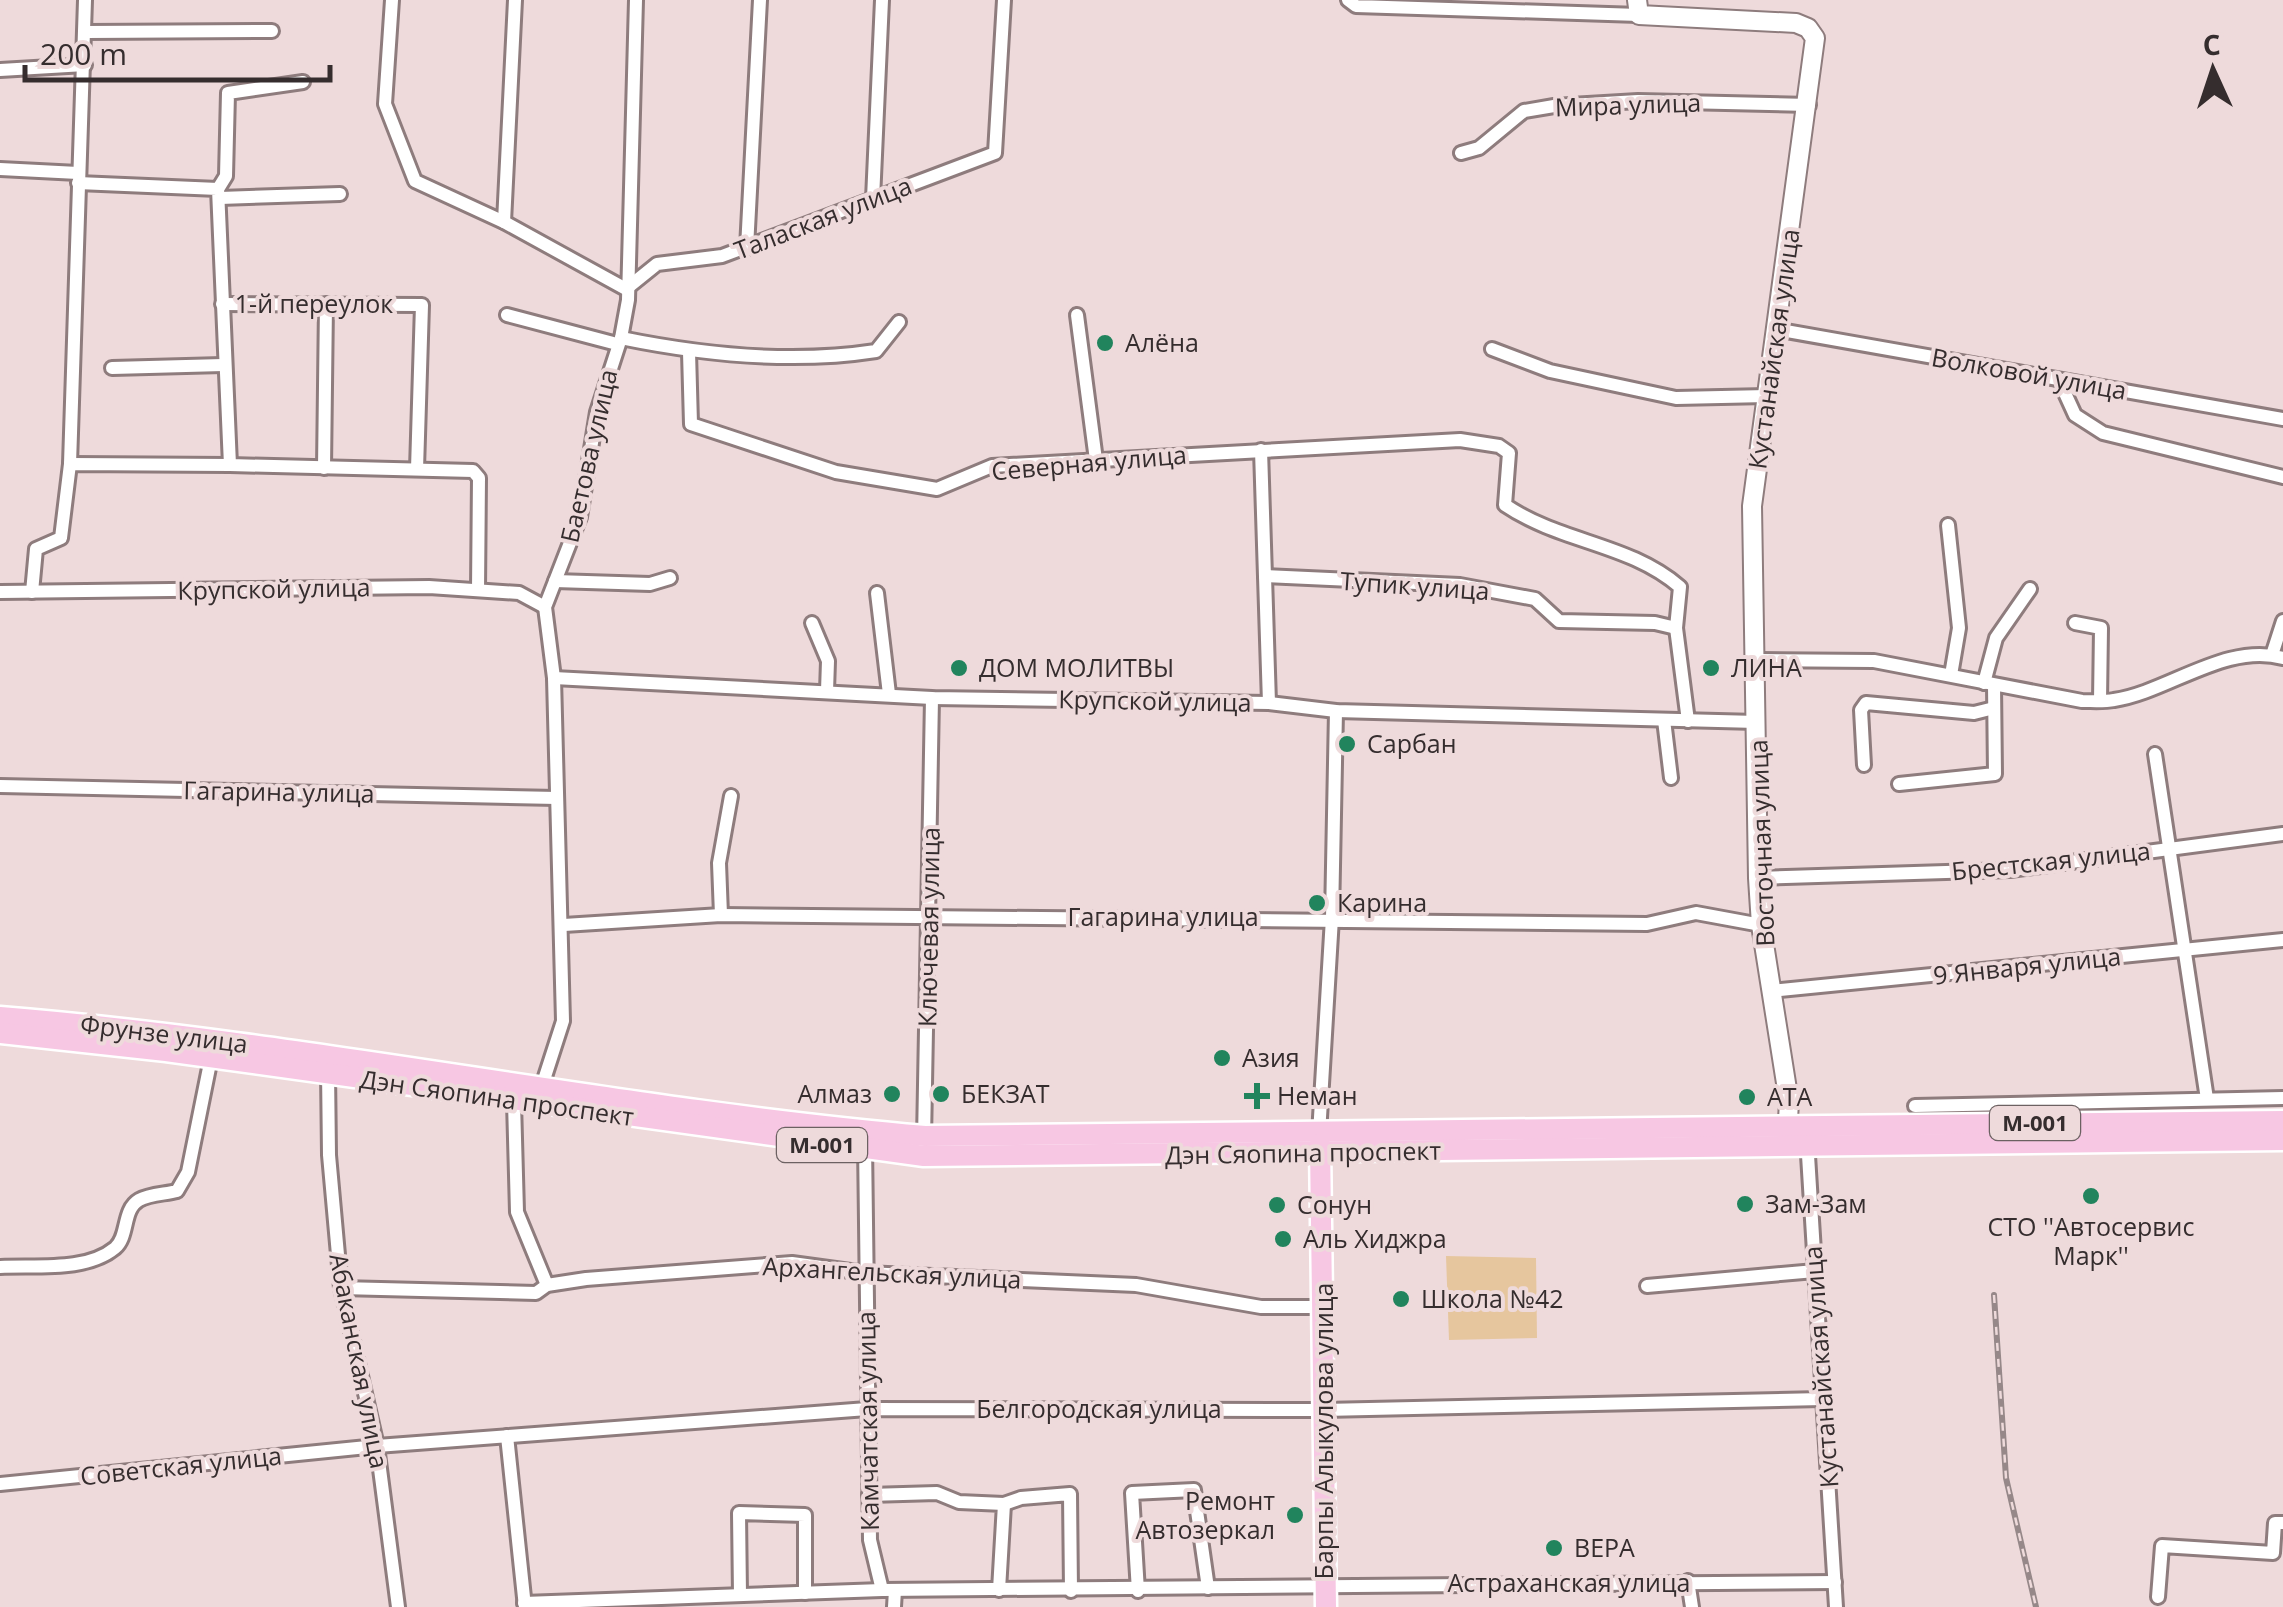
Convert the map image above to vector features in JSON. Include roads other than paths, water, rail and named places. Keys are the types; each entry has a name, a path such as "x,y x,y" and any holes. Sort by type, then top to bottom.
{"main road":[{"name":"Фрунзе улица","path":"0,1017 328,1064"},
{"name":"Фрунзе улица","path":"0,1033 210,1058 328,1064"},
{"name":"Дэн Сяопина проспект","path":"328,1064 542,1086 865,1140"},
{"name":"Дэн Сяопина проспект","path":"328,1064 514,1102 924,1146 1797,1136 2283,1122"},
{"name":"Дэн Сяопина проспект","path":"1797,1136 2283,1140"},
{"name":"Барпы Алыкулова улица","path":"1320,1144 1325,1596"}],"street":[{"path":"32,592 36,549 61,538 70,464 84,0"},
{"path":"392,0 386,104 415,181 504,222 626,289"},
{"path":"504,222 515,0"},
{"name":"Баетова улица","path":"542,1086 563,1021 564,925 554,678 545,607 580,517 597,412 619,341 626,289 636,0"},
{"path":"747,248 760,0"},
{"path":"873,199 882,0"},
{"name":"Талаская улица","path":"626,289 657,264 722,256 747,248 995,152 1004,0"},
{"path":"1348,0 1356,6 1638,8"},
{"name":"Кустанайская улица","path":"1638,8 1796,23 1808,28 1815,38 1752,506 1758,660"},
{"path":"86,32 272,31"},
{"path":"0,70 85,65"},
{"path":"230,465 219,194 226,176 228,93 303,82"},
{"name":"Мира улица","path":"1461,153 1479,148 1524,111 1554,106 1638,101 1809,105"},
{"path":"0,169 219,194 340,194"},
{"name":"1-й переулок","path":"222,304 422,305 417,470"},
{"path":"324,468 326,304"},
{"path":"1077,314 1096,460"},
{"path":"507,315 619,341 689,352 840,358 876,351 899,322"},
{"name":"Волковой улица","path":"1776,329 2283,420"},
{"path":"1492,348 1550,371 1676,398 1767,396"},
{"name":"Северная улица","path":"689,352 691,424 836,472 936,488 992,466 1460,440 1499,446 1509,453 1504,504 1536,526 1653,563 1680,587 1676,628"},
{"path":"112,368 223,365"},
{"path":"2059,380 2074,415 2103,434 2283,477"},
{"path":"1262,450 1270,703"},
{"path":"70,464 473,471 478,478 478,590"},
{"path":"1948,525 1959,628 1950,675"},
{"name":"Тупик улица","path":"1265,576 1460,585 1535,598 1559,621 1656,623 1676,628"},
{"path":"555,581 650,584 670,578"},
{"path":"1899,784 1995,774 1994,708 1989,684 1996,638 2030,589"},
{"name":"Крупской улица","path":"0,592 478,590 519,592 545,607"},
{"path":"876,593 889,694"},
{"path":"1758,660 1874,660 1989,684 2116,700 2216,664 2277,656 2283,621"},
{"path":"812,622 828,661 827,691"},
{"path":"2075,622 2100,628 2100,701"},
{"path":"1676,628 1688,721"},
{"name":"Восточная улица","path":"1758,660 1760,925 1797,1136"},
{"name":"Крупской улица","path":"554,678 932,698 1270,703 1336,711 1757,722"},
{"name":"Ключевая улица","path":"924,1146 932,698"},
{"path":"1864,765 1861,710 1866,704 1974,713 1994,708"},
{"path":"1320,1144 1332,918 1336,711"},
{"path":"1664,720 1671,778"},
{"path":"2155,754 2206,1099"},
{"name":"Гагарина улица","path":"0,786 557,798"},
{"path":"721,915 719,863 732,796"},
{"name":"Брестская улица","path":"1758,878 2010,870 2283,834"},
{"name":"Гагарина улица","path":"564,925 721,915 1647,924 1696,914 1760,925"},
{"name":"9 Января улица","path":"1771,991 2283,940"},
{"path":"0,1267 83,1263 103,1256 120,1244 130,1208 140,1199 177,1192 188,1172 210,1058"},
{"name":"Абаканская улица","path":"328,1064 329,1155 342,1288 377,1446 398,1607"},
{"path":"1914,1106 2283,1098"},
{"path":"514,1102 518,1212 548,1284"},
{"name":"Кустанайская улица","path":"1797,1136 1815,1271 1836,1607"},
{"name":"Камчатская улица","path":"865,1140 870,1540 894,1607"},
{"name":"Архангельская улица","path":"342,1288 536,1293 548,1284 792,1263 864,1273 1136,1285 1261,1307 1324,1308"},
{"path":"1646,1286 1815,1271"},
{"name":"Белгородская улица","path":"377,1446 867,1409 1324,1410 1822,1399"},
{"path":"507,1436 524,1605"},
{"name":"Советская улица","path":"0,1484 377,1446"},
{"path":"1138,1591 1132,1493 1194,1490 1208,1588"},
{"path":"869,1496 937,1493 959,1502 1004,1504 1020,1498 1070,1494 1070,1591"},
{"path":"1000,1590 1004,1504"},
{"path":"740,1595 740,1512 805,1515 805,1593"},
{"path":"2158,1597 2162,1546 2273,1553 2275,1523 2283,1522"},
{"path":"1688,1581 1692,1607"},
{"name":"Астраханская улица","path":"524,1605 703,1601 740,1595 889,1590 1208,1588 1325,1596 1688,1581 1835,1582"},
{"path":"1034,1607 1036,1590"},
{"path":"1101,1590 1101,1607"}],"railway":[{"path":"1994,1295 2006,1478 2036,1607"}],"place":[{"name":"Алёна","path":"1105,343"},
{"name":"ДОМ МОЛИТВЫ","path":"959,668"},
{"name":"ЛИНА","path":"1711,668"},
{"name":"Сарбан","path":"1347,744"},
{"name":"Карина","path":"1317,903"},
{"name":"Азия","path":"1222,1058"},
{"name":"Алмаз","path":"892,1094"},
{"name":"БЕКЗАТ","path":"941,1094"},
{"name":"Неман","path":"1257,1096"},
{"name":"АТА","path":"1747,1097"},
{"name":"СТО ''Автосервис Марк''","path":"2091,1196"},
{"name":"Зам-Зам","path":"1745,1204"},
{"name":"Сонун","path":"1277,1205"},
{"name":"Аль Хиджра","path":"1283,1239"},
{"name":"Школа №42","path":"1401,1299"},
{"name":"Ремонт Автозеркал","path":"1295,1515"},
{"name":"ВЕРА","path":"1554,1548"}]}
